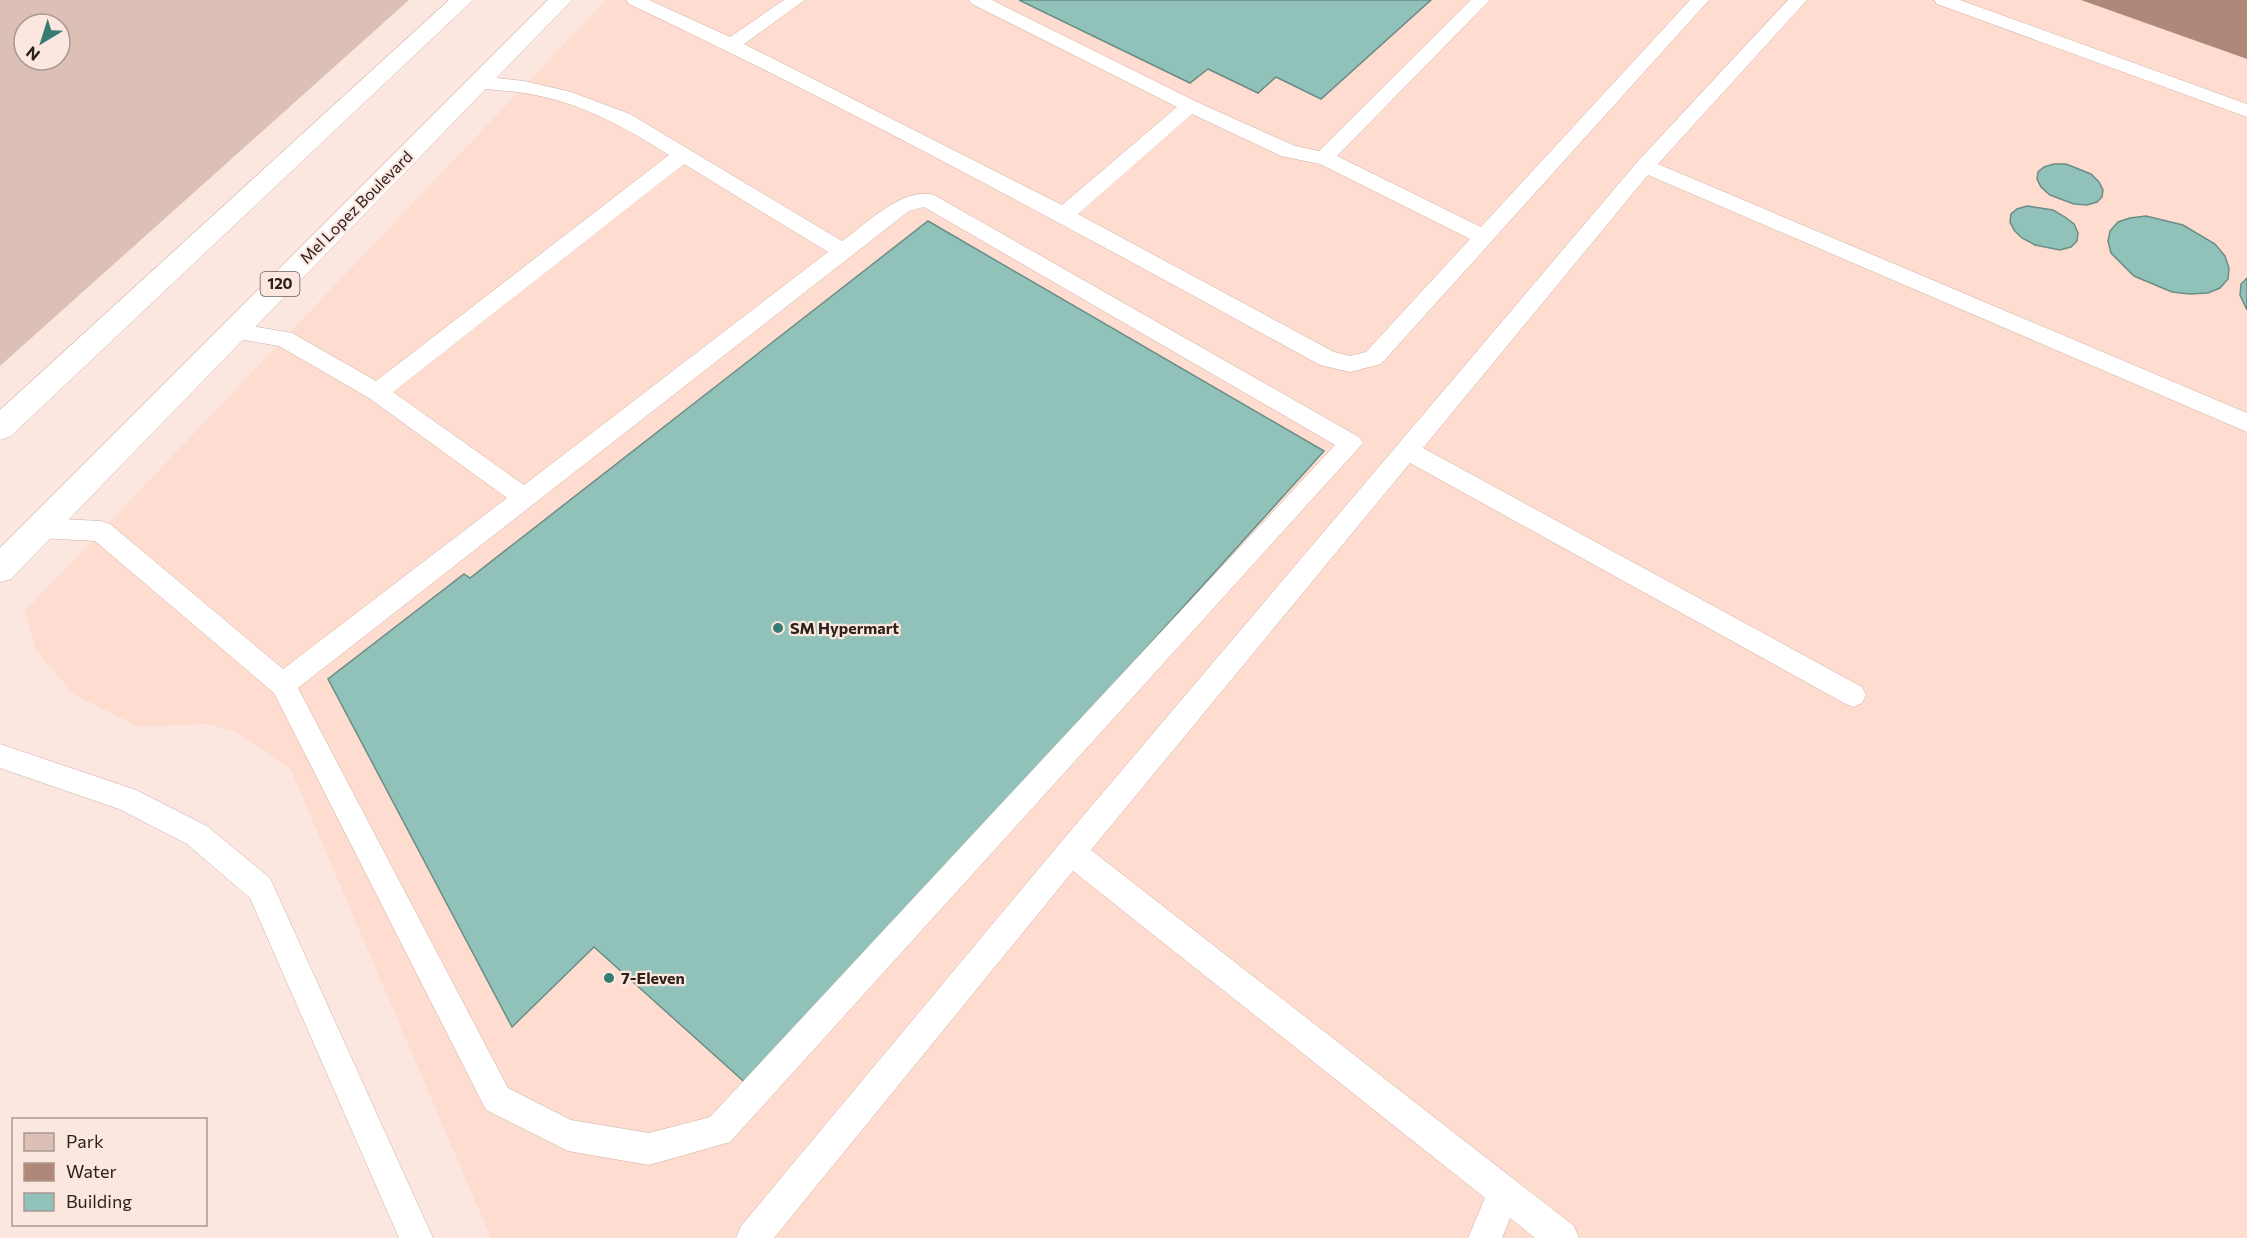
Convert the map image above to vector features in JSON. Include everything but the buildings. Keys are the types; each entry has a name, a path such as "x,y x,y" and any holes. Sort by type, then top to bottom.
{"highway":[{"path":"0,428 462,0"},
{"name":"Mel Lopez Boulevard","path":"0,569 561,0"}],"lane":[{"path":"635,0 731,45 1065,215 1328,359 1350,364 1373,358 1700,0"},
{"path":"731,45 796,0"},
{"path":"978,0 1190,106 1288,151 1324,158 1483,237"},
{"path":"1324,158 1481,0"},
{"path":"753,1238 1071,852 1645,166 1798,0"},
{"path":"1943,0 2247,111"},
{"path":"479,82 524,87 571,98 623,118 844,252"},
{"path":"1065,215 1190,106"},
{"path":"378,392 682,154"},
{"path":"1645,166 2247,423"},
{"path":"40,528 101,531 283,685 497,1100 568,1135 650,1149 719,1131 1351,443 927,200 902,206 283,685"},
{"path":"234,331 284,339 378,392 525,498"},
{"path":"1406,450 1853,695"},
{"path":"0,756 126,799 197,835 260,888 416,1238"},
{"path":"1071,852 1562,1238"},
{"path":"1485,1238 1504,1193"}],"shaded area":[{"path":"606,0 2081,0 2247,59 2247,1238 491,1238 290,768 234,731 207,724 139,727 73,694 36,650 25,611"}],"green space":[{"path":"0,0 409,0 0,366"}],"water":[{"path":"2081,0 2247,0 2247,59"}],"place":[{"name":"SM Hypermart","path":"778,628"},
{"name":"7-Eleven","path":"609,978"}]}
